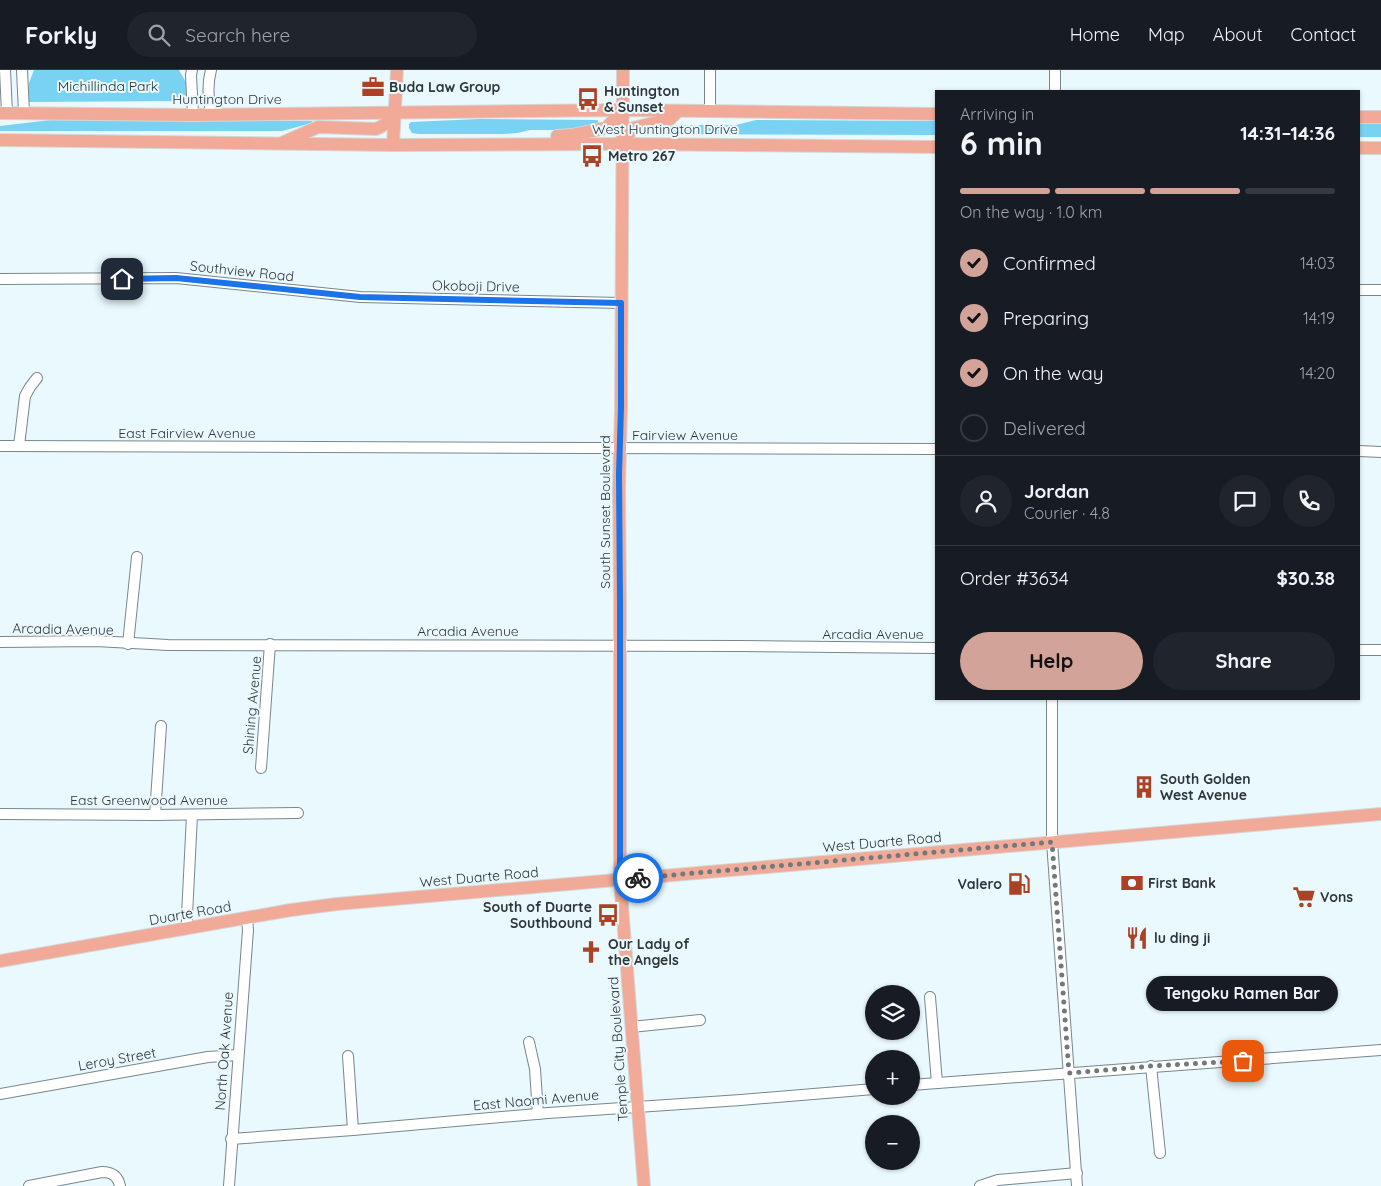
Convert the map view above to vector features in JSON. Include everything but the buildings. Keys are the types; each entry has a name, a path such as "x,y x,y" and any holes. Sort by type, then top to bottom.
{"main road":[{"path":"0,140 393,145 397,70"},
{"name":"South Sunset Boulevard","path":"620,880 619,448 621,407 623,70"},
{"path":"533,144 554,137 606,128 623,110"},
{"name":"West Huntington Drive","path":"394,113 623,110 935,114"},
{"path":"622,144 633,128 670,119 678,111"},
{"name":"Huntington Drive","path":"3,113 194,115 394,113"},
{"path":"282,143 318,127 376,128 384,126 389,122 394,113"},
{"path":"1360,116 1381,116"},
{"name":"West Huntington Drive","path":"393,145 622,144 935,147"},
{"path":"1360,148 1381,148"},
{"name":"West Duarte Road","path":"386,900 1381,814"},
{"name":"Temple City Boulevard","path":"620,880 644,1186"},
{"name":"Duarte Road","path":"0,961 291,910 386,900"}],"street":[{"path":"3,113 4,70"},
{"path":"22,70 24,113"},
{"path":"192,70 194,115"},
{"path":"211,70 208,96 212,115"},
{"path":"710,70 710,111"},
{"path":"1055,70 1055,90"},
{"name":"Southview Road","path":"0,279 176,278 360,297"},
{"path":"1360,290 1381,290"},
{"name":"Okoboji Drive","path":"360,297 621,303"},
{"path":"19,446 25,396 37,378"},
{"name":"East Fairview Avenue","path":"0,446 375,448"},
{"name":"Fairview Avenue","path":"375,448 935,449"},
{"path":"1360,452 1381,452"},
{"path":"128,644 137,557"},
{"name":"Arcadia Avenue","path":"0,642 935,648"},
{"name":"Shining Avenue","path":"261,768 270,644"},
{"path":"1360,650 1381,650"},
{"path":"1052,700 1052,842 1078,1186"},
{"path":"155,815 161,726"},
{"name":"East Greenwood Avenue","path":"0,814 192,815 298,813"},
{"path":"187,928 192,815"},
{"name":"North Oak Avenue","path":"228,1186 248,930 247,918"},
{"path":"930,997 937,1083"},
{"path":"632,1028 700,1020"},
{"path":"529,1042 535,1069 538,1114"},
{"path":"920,1085 1381,1050"},
{"name":"Leroy Street","path":"0,1094 208,1057 238,1055"},
{"path":"348,1056 353,1130"},
{"path":"1152,1066 1160,1153"},
{"name":"East Naomi Avenue","path":"232,1139 865,1090"},
{"path":"29,1186 102,1172 109,1172 114,1175 119,1180 120,1186"},
{"path":"980,1186 998,1180 1076,1173"}],"green space":[{"name":"Michillinda Park","path":"34,70 179,70 188,86 187,101 28,102 29,83"},
{"path":"479,119 597,120 600,124 585,130 530,130 504,134 418,134 412,133 409,128 411,122"},
{"path":"51,120 312,121 312,123 282,131 0,131 0,126"},
{"path":"756,120 935,121 935,135 643,134 638,132 658,125 736,125"},
{"path":"1360,122 1381,122 1381,137 1360,137"}],"way so far":[{"path":"638,878 1052,842 1069,1073 1243,1061"}],"place":[{"name":"Buda Law Group","path":"373,87"},
{"name":"Huntington & Sunset","path":"588,99"},
{"name":"Metro 267","path":"592,156"},
{"name":"South Golden West Avenue","path":"1144,787"},
{"name":"First Bank","path":"1132,883"},
{"name":"Valero","path":"1019,884"},
{"name":"Vons","path":"1304,897"},
{"name":"South of Duarte Southbound","path":"608,915"},
{"name":"lu ding ji","path":"1137,938"},
{"name":"Our Lady of the Angels","path":"591,952"},
{"name":"Tengoku Ramen Bar","path":"1243,1061"}],"route":[{"path":"122,279 176,278 360,297 621,303 619,474 620,880 638,878"}]}
